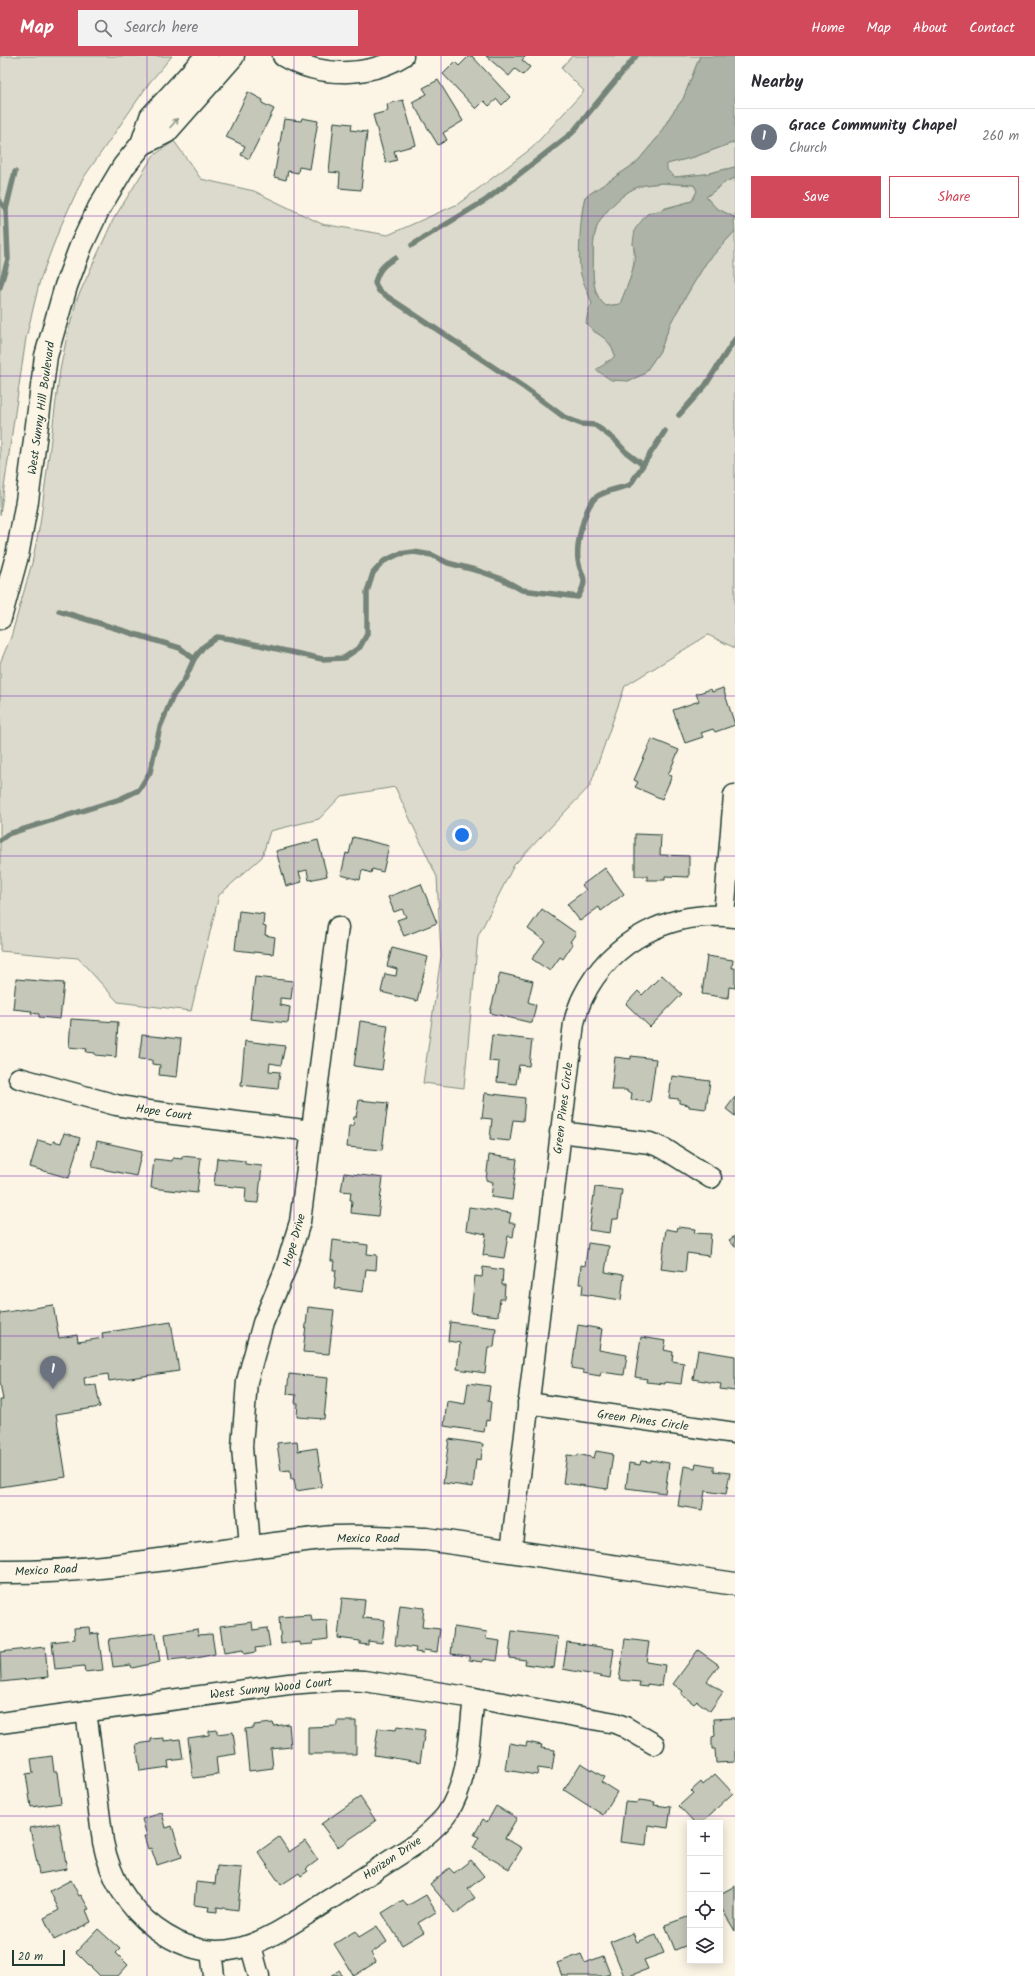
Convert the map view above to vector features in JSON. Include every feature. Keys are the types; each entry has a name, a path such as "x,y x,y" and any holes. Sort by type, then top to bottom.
{"main road":[{"name":"West Sunny Hill Boulevard","path":"0,618 18,556 28,501 46,356 59,306 81,246 99,208 124,166 142,144 151,117 207,56"},
{"name":"West Sunny Hill Boulevard","path":"142,144 166,132 233,56"},
{"name":"Mexico Road","path":"0,1572 94,1568 335,1537 377,1537 426,1539 735,1584"}],"street":[{"path":"283,56 310,68 330,72 355,72 377,67 403,56"},
{"path":"729,916 734,795"},
{"name":"Green Pines Circle","path":"511,1551 560,1132 574,1023 582,998 597,974 616,953 637,937 657,926 683,918 729,916"},
{"name":"Hope Drive","path":"250,1548 242,1447 247,1381 263,1323 285,1270 300,1222 338,927"},
{"name":"Hope Court","path":"19,1078 116,1105 149,1111 312,1131"},
{"path":"560,1132 650,1143 663,1148 711,1178"},
{"name":"Green Pines Circle","path":"528,1403 735,1433"},
{"name":"West Sunny Wood Court","path":"0,1723 289,1684 341,1680 474,1698 615,1723 625,1727 654,1744"},
{"name":"Horizon Drive","path":"86,1711 103,1842 113,1877 135,1910 153,1926 183,1945 211,1951 227,1951 251,1946 281,1931 416,1844 446,1815 461,1784 474,1698"},
{"path":"251,1946 259,1976"},
{"path":"211,1951 214,1976"}],"shaded area":[{"path":"0,56 172,56 150,82 82,180 59,230 40,280 26,338 0,515"},
{"path":"572,56 700,56 683,99 671,115 658,137 636,163 585,197 581,222 581,236 586,280 592,304 588,311 593,331 607,341 612,347 615,355 613,359 605,362 628,381 644,374 660,351 671,322 706,263 735,231 735,648 708,635 625,686 590,786 514,865 478,936 464,1088 423,1083 441,956 437,877 395,787 341,796 319,819 270,831 262,857 219,895 191,1011 118,1002 78,958 0,951 0,663 11,637 32,563 40,524 60,370 77,299 113,220 153,156 174,141 201,179 254,191 322,224 388,235 458,204 532,148 584,91 561,68"},
{"path":"700,56 735,56 735,142 694,157 667,164 667,170 675,177 705,174 735,167 735,178 727,181 706,197 716,208 734,217 735,231 706,263 671,322 660,351 644,374 628,381 611,380 596,370 614,357 615,355 612,348 606,340 590,328 586,323 588,311 592,304 582,279 579,259 582,213 585,197 636,163 658,137 671,115 683,99","holes":["662,183 694,185 697,191 692,201 647,214 635,229 633,243 636,258 630,279 620,304 606,306 599,298 595,288 593,248 598,224 607,211 626,193 641,186"]},
{"path":"735,142 735,167 705,174 674,177 667,170 666,164 694,157"},
{"path":"735,178 735,221 734,217 716,208 706,197 727,181"},
{"path":"662,183 694,185 697,191 692,201 665,208 633,243 633,267 620,304 606,306 599,298 593,278 594,243 598,224 607,211 632,189"}],"building":[{"path":"469,56 472,56 510,97 502,105 497,99 489,106 484,101 476,109 443,74 455,62 459,66"},
{"path":"486,56 526,56 522,60 530,67 523,75 515,69 509,76"},
{"path":"438,80 463,121 443,133 447,140 438,145 412,102 427,94 423,88"},
{"path":"248,92 263,100 262,103 274,109 249,159 241,155 245,146 226,137"},
{"path":"403,100 416,145 394,151 397,160 386,163 373,115 388,111 387,104"},
{"path":"302,118 318,121 310,169 299,167 298,173 288,171 286,180 274,177 284,119 301,121"},
{"path":"334,122 352,124 351,130 367,132 361,190 339,188 340,173 329,172"},
{"path":"723,688 735,725 715,732 713,729 701,733 703,737 685,743 673,710 699,701 696,694 711,689 712,692"},
{"path":"652,739 679,750 668,775 672,776 662,799 635,787 638,782 634,780"},
{"path":"635,834 661,835 660,855 689,856 689,877 665,876 665,880 647,880 647,876 635,876"},
{"path":"353,837 389,846 383,872 372,869 371,873 362,870 360,880 341,875 346,853 349,854"},
{"path":"318,840 327,876 309,880 307,870 299,872 302,882 286,886 276,851"},
{"path":"605,868 624,894 601,911 599,907 580,921 567,904 586,890 582,885"},
{"path":"421,884 437,923 404,936 397,920 406,917 402,909 394,912 388,897"},
{"path":"542,909 576,933 570,942 573,944 563,959 560,957 550,971 532,959 545,941 528,929"},
{"path":"239,911 264,914 263,926 266,927 265,935 275,937 273,954 235,950"},
{"path":"392,948 428,957 417,1001 381,992 385,974 396,976 397,969 387,966"},
{"path":"707,956 733,960 732,968 735,968 735,988 729,987 728,998 702,994"},
{"path":"500,973 533,981 528,1002 536,1005 532,1023 490,1013"},
{"path":"662,975 682,994 650,1027 626,1004 638,991 642,995"},
{"path":"255,977 293,981 291,999 280,998 280,1005 290,1007 288,1023 250,1019"},
{"path":"16,979 64,983 60,1019 39,1017 39,1014 31,1013 32,1011 13,1009"},
{"path":"71,1019 118,1022 116,1057 95,1055 95,1053 86,1052 87,1049 69,1047"},
{"path":"360,1021 388,1025 382,1070 354,1066"},
{"path":"142,1035 181,1039 177,1077 159,1075 160,1065 152,1064 152,1060 139,1059"},
{"path":"492,1035 532,1040 529,1066 519,1065 516,1084 497,1082 499,1062 489,1061"},
{"path":"245,1041 285,1046 281,1065 270,1063 269,1071 280,1072 278,1089 241,1085"},
{"path":"631,1056 656,1059 650,1102 631,1100 632,1093 627,1092 627,1090 611,1090 615,1057 631,1059"},
{"path":"672,1076 710,1081 706,1109 689,1107 689,1105 679,1103 679,1099 669,1098"},
{"path":"485,1093 525,1098 523,1121 513,1120 510,1141 490,1139 492,1119 482,1118"},
{"path":"735,1097 735,1116 726,1109"},
{"path":"359,1100 388,1103 382,1150 347,1147 349,1126 353,1126"},
{"path":"64,1133 80,1138 69,1178 30,1167 38,1140 52,1144 53,1141 61,1143"},
{"path":"97,1141 142,1151 136,1176 92,1167"},
{"path":"489,1155 517,1159 512,1200 491,1197 493,1182 486,1180"},
{"path":"182,1156 201,1158 197,1193 151,1188 154,1159 172,1161 173,1158 182,1159"},
{"path":"217,1158 245,1161 245,1164 262,1166 258,1203 245,1202 246,1188 214,1185"},
{"path":"344,1173 383,1178 378,1216 351,1213 351,1192 341,1191"},
{"path":"595,1187 622,1190 618,1219 612,1219 610,1233 589,1230"},
{"path":"469,1207 511,1213 509,1223 515,1223 513,1237 508,1236 504,1258 483,1255 486,1234 466,1230"},
{"path":"678,1227 695,1229 694,1233 711,1234 709,1256 687,1253 685,1272 661,1269 666,1229 677,1231"},
{"path":"735,1236 735,1247 729,1240"},
{"path":"333,1240 368,1245 367,1254 377,1255 376,1270 366,1269 363,1292 334,1288 336,1270 333,1270 334,1261 331,1261"},
{"path":"588,1243 609,1246 605,1272 624,1275 621,1300 582,1294 583,1284 579,1284 581,1265 585,1266"},
{"path":"483,1267 503,1270 502,1285 505,1285 504,1299 500,1299 498,1316 471,1313 475,1276 482,1277"},
{"path":"53,1305 59,1338 77,1335 78,1342 103,1338 102,1333 171,1322 179,1371 109,1381 108,1374 84,1378 85,1386 96,1385 100,1407 56,1414 66,1477 0,1487 0,1400 3,1400 0,1383 0,1313"},
{"path":"308,1307 334,1310 329,1354 303,1352"},
{"path":"450,1322 496,1328 494,1347 488,1347 485,1373 457,1369 460,1343 448,1341"},
{"path":"578,1325 602,1329 599,1350 627,1355 624,1375 601,1372 600,1376 583,1373 583,1370 572,1368"},
{"path":"641,1337 666,1341 664,1350 673,1352 672,1361 684,1363 681,1384 646,1382 647,1379 635,1377"},
{"path":"698,1350 735,1356 735,1391 720,1389 721,1384 693,1379"},
{"path":"289,1374 328,1378 324,1419 297,1417 298,1403 295,1403 296,1395 287,1394"},
{"path":"468,1383 490,1386 488,1401 491,1402 489,1421 486,1420 484,1432 444,1426 447,1401 465,1404"},
{"path":"449,1439 483,1444 481,1460 476,1459 473,1487 443,1483"},
{"path":"297,1441 298,1451 317,1448 322,1487 296,1491 294,1479 291,1479 290,1470 281,1471 277,1443"},
{"path":"596,1451 613,1454 608,1489 563,1483 567,1455 578,1456 578,1454 594,1458"},
{"path":"651,1460 669,1463 665,1493 626,1488 629,1463 640,1465 641,1461 651,1462"},
{"path":"696,1463 714,1466 714,1471 730,1473 726,1494 705,1491 702,1510 678,1506 684,1466 695,1468"},
{"path":"342,1598 365,1600 363,1618 385,1620 382,1643 368,1641 368,1645 360,1644 360,1641 338,1638"},
{"path":"400,1605 424,1608 422,1627 440,1629 437,1652 424,1650 423,1653 415,1652 416,1648 395,1645"},
{"path":"311,1615 312,1621 327,1620 328,1639 313,1641 313,1644 300,1645 300,1642 281,1644 279,1617"},
{"path":"252,1622 253,1630 267,1628 270,1646 255,1648 256,1652 244,1654 243,1650 224,1653 220,1626"},
{"path":"89,1627 90,1634 98,1633 103,1670 85,1672 84,1666 55,1669 52,1642 75,1639 74,1628"},
{"path":"454,1627 487,1632 486,1639 500,1641 497,1661 483,1659 482,1662 469,1660 469,1656 451,1654"},
{"path":"197,1629 198,1635 212,1634 215,1654 187,1660 187,1658 169,1660 165,1634"},
{"path":"512,1631 558,1637 554,1668 525,1664 526,1660 509,1658"},
{"path":"156,1633 160,1662 132,1668 131,1665 113,1667 109,1639"},
{"path":"625,1639 649,1642 646,1662 665,1665 662,1686 647,1684 647,1687 639,1686 640,1682 619,1680"},
{"path":"567,1642 614,1649 610,1678 563,1669"},
{"path":"45,1647 48,1677 1,1682 0,1652"},
{"path":"698,1650 719,1665 707,1681 723,1692 710,1711 697,1701 694,1704 681,1694 683,1691 673,1684"},
{"path":"735,1718 735,1762 716,1763 715,1749 712,1749 712,1737 715,1736 714,1719"},
{"path":"337,1721 356,1721 356,1754 308,1754 308,1727 337,1726"},
{"path":"273,1723 274,1726 289,1724 291,1747 271,1749 273,1768 249,1771 245,1729 254,1728 254,1725"},
{"path":"397,1726 425,1730 420,1762 374,1755 378,1728 396,1730"},
{"path":"217,1730 217,1734 233,1732 236,1754 216,1757 218,1775 193,1778 188,1738 209,1735 209,1731"},
{"path":"164,1738 164,1741 180,1739 183,1759 168,1761 169,1767 140,1771 136,1744 151,1742 151,1739"},
{"path":"527,1742 542,1745 541,1748 555,1750 552,1770 538,1768 537,1775 505,1770 509,1743 526,1746"},
{"path":"52,1756 54,1772 57,1772 61,1803 31,1807 26,1774 33,1773 31,1759"},
{"path":"581,1763 604,1777 601,1782 617,1792 603,1815 564,1790"},
{"path":"715,1774 733,1793 704,1820 692,1820 679,1806 693,1793 691,1791 701,1782 703,1785"},
{"path":"360,1797 376,1821 338,1847 321,1824"},
{"path":"639,1800 655,1802 654,1805 671,1807 668,1828 648,1825 646,1845 620,1842 625,1802 638,1803"},
{"path":"496,1806 517,1818 505,1838 522,1848 509,1869 473,1848 479,1837 474,1835 483,1819 487,1822"},
{"path":"162,1813 166,1828 172,1826 182,1857 157,1865 151,1848 148,1849 144,1836 147,1836 142,1819"},
{"path":"59,1823 67,1869 39,1874 30,1828"},
{"path":"279,1837 289,1852 305,1841 318,1860 306,1869 308,1871 301,1876 299,1873 281,1885 258,1852"},
{"path":"471,1860 484,1876 468,1889 475,1898 455,1914 430,1884 449,1868 454,1873"},
{"path":"217,1866 242,1868 238,1910 217,1907 217,1912 208,1911 209,1907 194,1905 196,1882 215,1884"},
{"path":"71,1880 79,1896 81,1895 89,1909 86,1910 91,1922 54,1940 44,1918 59,1910 50,1891"},
{"path":"735,1886 735,1931 723,1911 723,1892"},
{"path":"426,1895 436,1912 418,1923 424,1932 402,1945 382,1913 403,1900 407,1906"},
{"path":"687,1917 687,1945 675,1950 665,1925"},
{"path":"377,1926 387,1942 371,1953 376,1962 354,1976 334,1944 355,1931 359,1937"},
{"path":"98,1929 120,1949 116,1953 128,1965 118,1976 100,1976 76,1952"},
{"path":"633,1933 637,1942 656,1935 664,1953 644,1960 648,1969 629,1976 624,1976 610,1942"},
{"path":"581,1954 585,1963 603,1956 610,1974 605,1976 562,1976 557,1963"},
{"path":"339,1971 343,1976 331,1976"}],"waterway":[{"path":"412,245 486,200 572,133 636,56"},
{"path":"6,209 15,172"},
{"path":"0,202 6,209 8,259 0,287"},
{"path":"395,258 385,265 378,274 375,283 379,291 525,388 564,417 581,424 595,425 615,440 626,452 643,465"},
{"path":"679,415 705,386 735,339"},
{"path":"0,840 8,834 120,799 139,790 150,772 160,727 173,696 185,679 194,659 203,647 217,637 322,659 344,658 360,647 367,634 367,592 373,573 384,561 399,554 414,552 432,555 448,563 502,579 522,590 578,597 582,590 584,581 579,566 578,545 587,510 591,503 599,495 630,485 665,431"},
{"path":"59,611 180,648 194,659"}],"place":[{"name":"Grace Community Chapel","path":"53,1389"}]}
